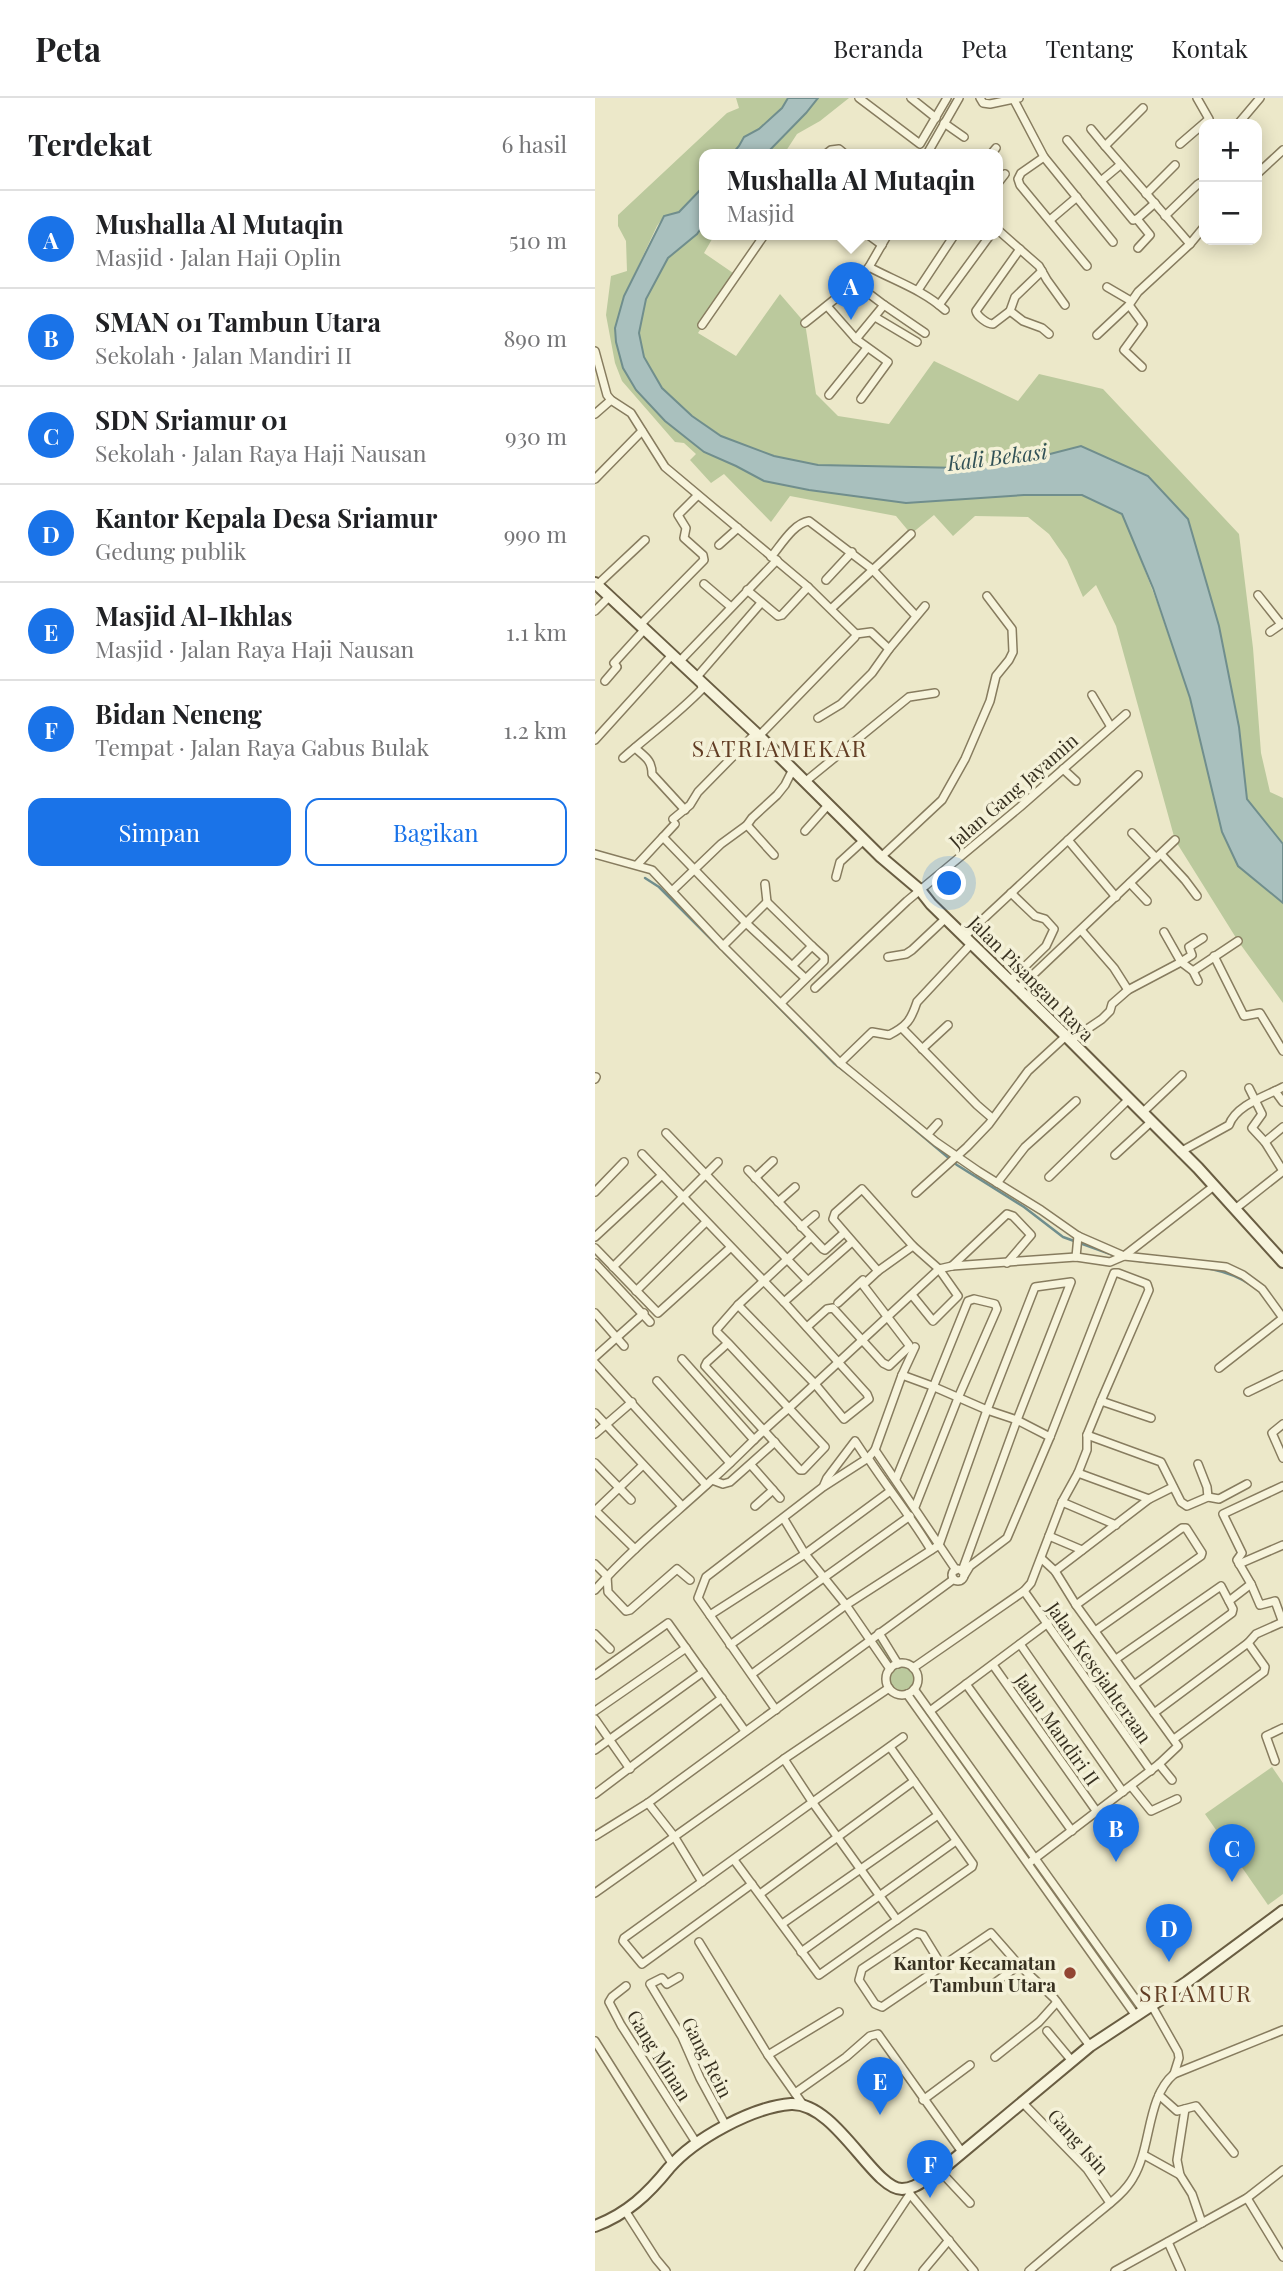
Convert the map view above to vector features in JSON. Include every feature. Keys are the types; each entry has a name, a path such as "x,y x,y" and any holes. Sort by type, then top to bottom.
{"street":[{"path":"859,98 920,144 947,98"},
{"path":"911,98 936,118"},
{"path":"930,149 959,98"},
{"path":"980,98 983,103 990,104 1017,99 1044,157 1113,242"},
{"path":"1180,144 1209,119 1197,98"},
{"path":"1242,119 1260,98"},
{"path":"1105,146 1143,108"},
{"path":"944,123 964,137"},
{"path":"1091,129 1120,166 1190,244"},
{"path":"1067,140 1133,220 1137,219 1150,235 1138,248"},
{"path":"1262,169 1283,150"},
{"path":"1044,157 1021,173 1019,183 1087,265"},
{"path":"1146,194 1175,165"},
{"path":"1101,181 1120,166"},
{"path":"1165,216 1199,183"},
{"path":"1050,220 1077,197"},
{"path":"1137,219 1155,203"},
{"path":"1097,335 1199,233"},
{"path":"1003,234 1039,265 1065,305"},
{"path":"702,325 761,240"},
{"path":"875,240 882,245"},
{"path":"805,323 855,283 869,267 885,240"},
{"path":"918,290 950,240"},
{"path":"869,267 918,290 942,308 988,240"},
{"path":"1020,249 975,312 992,324 1010,311 1015,297 1042,271"},
{"path":"855,283 925,333"},
{"path":"1107,287 1130,303 1143,324 1124,351 1142,367"},
{"path":"856,339 884,304"},
{"path":"827,306 856,339 888,363 861,399"},
{"path":"1010,311 1049,334"},
{"path":"875,317 917,342"},
{"path":"829,395 867,348"},
{"path":"595,351 603,386 611,400 631,412 665,467 808,587 856,634"},
{"path":"595,414 611,400"},
{"path":"595,479 642,431"},
{"path":"605,681 617,667 614,663 642,628 704,560 703,555 684,538 686,528 678,515 697,496"},
{"path":"595,740 731,607 774,559 798,526 807,520 872,569 916,616"},
{"path":"719,545 738,528"},
{"path":"832,608 911,534"},
{"path":"596,584 645,540"},
{"path":"826,579 852,552"},
{"name":"Jalan Pisangan Raya","path":"596,584 793,769 881,857 920,890 931,905 1068,1038 1214,1186 1283,1262"},
{"path":"704,584 731,607"},
{"path":"747,590 780,616 808,587"},
{"path":"1258,595 1282,624 1270,632"},
{"path":"595,611 609,597"},
{"path":"881,857 942,800 965,759 990,701 996,676 1013,652 1012,629 988,597"},
{"path":"623,758 702,689 698,680 761,603"},
{"path":"818,718 841,704 872,673 925,606"},
{"path":"856,634 871,632 889,649"},
{"path":"637,865 698,792 856,634"},
{"path":"806,782 909,697 935,693"},
{"path":"1093,695 1111,727"},
{"name":"Jalan Gang Jayamin","path":"815,988 907,901 1126,714"},
{"path":"635,748 653,766 652,774 685,810"},
{"path":"672,891 777,795 793,769"},
{"path":"1063,769 1076,781"},
{"path":"840,1063 872,1032 889,1035 902,1028 914,1013 917,1002 1011,893 1138,775"},
{"path":"805,831 829,804"},
{"path":"747,825 773,855"},
{"path":"1132,833 1185,880 1197,896"},
{"path":"663,837 746,923 805,978"},
{"path":"836,877 840,862 864,840"},
{"path":"1068,840 1116,897"},
{"path":"1014,985 1081,930 1175,840"},
{"path":"595,854 652,870 723,946 840,1063 872,1084 956,1155 1078,1236 1123,1256 1226,1266 1262,1289 1283,1318 1219,1367"},
{"path":"1130,883 1147,901"},
{"path":"765,884 768,902 824,959 781,1003"},
{"path":"1011,893 1035,916 1045,919 1054,929 1045,946 1014,985"},
{"path":"723,946 768,902"},
{"path":"888,957 906,954 912,950 946,918"},
{"path":"1081,930 1114,968 1128,990"},
{"path":"1164,932 1181,962 1193,971 1198,981"},
{"path":"916,1193 967,1147 1038,1059 1102,1019 1112,1004 1128,990 1192,955 1189,947 1203,938"},
{"path":"1193,971 1238,942"},
{"path":"793,965 812,946"},
{"path":"1214,956 1243,1015 1246,1017 1260,1013 1283,1051"},
{"path":"922,1049 948,1026"},
{"path":"902,1028 992,1118"},
{"path":"1142,1113 1182,1075"},
{"path":"1235,1209 1283,1171 1265,1142 1252,1128 1262,1114 1249,1088"},
{"path":"1180,1152 1229,1125 1238,1112 1279,1089 1283,1102"},
{"path":"1049,1177 1129,1099"},
{"path":"997,1183 1025,1147 1076,1101"},
{"path":"1115,1155 1151,1122"},
{"path":"928,1134 938,1123"},
{"path":"1265,1142 1283,1128"},
{"path":"666,1133 808,1281"},
{"path":"642,1154 784,1302 869,1399 844,1419 815,1384 738,1305"},
{"path":"755,1178 773,1161"},
{"path":"595,1192 624,1162"},
{"path":"613,1266 718,1162"},
{"path":"748,1170 825,1250 844,1233"},
{"path":"595,1237 662,1175"},
{"path":"595,1590 635,1549 939,1269 1076,1257 1110,1262 1123,1256 1214,1186"},
{"path":"778,1202 795,1187"},
{"path":"877,1269 844,1233 833,1216 862,1189 913,1246 939,1269 958,1296 933,1321 912,1294"},
{"path":"952,1266 1007,1214 1013,1216 1031,1235 1006,1263"},
{"path":"801,1227 815,1215"},
{"path":"636,1291 706,1222"},
{"path":"1076,1257 1078,1236"},
{"path":"727,1343 705,1366 801,1471 825,1449 717,1329 738,1305 811,1237"},
{"path":"784,1302 852,1242"},
{"path":"838,1303 877,1269 913,1246"},
{"path":"595,1248 655,1313 660,1313 730,1248"},
{"path":"595,1263 650,1322"},
{"path":"807,1327 828,1309 833,1308 885,1366 889,1366 909,1345 863,1285 877,1269"},
{"path":"913,1668 1024,1591 1033,1581 1062,1502 1087,1450 1087,1435 1149,1288 1147,1284 1116,1272 1113,1275 1050,1437 1007,1538 961,1572"},
{"path":"595,1836 648,1803 954,1579 959,1581 1017,1420 1071,1282 1035,1287 986,1410 939,1545 846,1605 752,1674"},
{"path":"896,1479 968,1301 974,1299 995,1304 997,1309 915,1507"},
{"path":"595,1357 650,1307"},
{"path":"595,1313 624,1346"},
{"path":"776,1710 698,1598 706,1577 823,1487 868,1459 875,1450 915,1347"},
{"path":"682,1359 754,1440"},
{"path":"595,1363 709,1483 727,1484 775,1442"},
{"path":"902,1375 1017,1420 1050,1437"},
{"path":"1248,1392 1283,1375"},
{"path":"657,1381 730,1463"},
{"path":"1101,1401 1151,1418"},
{"path":"595,1434 632,1402"},
{"path":"596,1416 682,1506"},
{"path":"1283,1424 1272,1433 1283,1458"},
{"path":"1087,1435 1161,1462 1181,1502 1187,1506 1208,1497 1219,1499 1247,1484"},
{"path":"823,1487 855,1441 889,1492 911,1516 931,1550"},
{"path":"875,1450 939,1545 961,1572"},
{"path":"595,1463 631,1500"},
{"path":"1198,1464 1208,1497"},
{"path":"635,1549 595,1510 643,1465"},
{"path":"751,1465 780,1498"},
{"path":"1078,1473 1149,1499"},
{"path":"1154,1713 1248,1643 1256,1634 1283,1623 1275,1601 1260,1605 1239,1564 1237,1559 1242,1553 1223,1514 1283,1486"},
{"path":"1055,1571 1149,1499 1173,1487"},
{"path":"755,1506 773,1490"},
{"path":"710,1615 806,1554 889,1492"},
{"path":"1062,1502 1116,1525"},
{"path":"730,1645 911,1516"},
{"path":"784,1519 806,1554 846,1605 890,1670"},
{"path":"1076,1605 1182,1528 1186,1528 1202,1553 1201,1556 1095,1631"},
{"path":"1049,1536 1083,1550"},
{"path":"1239,1564 1283,1545"},
{"path":"1033,1861 1160,1764 1178,1745 1076,1605 1055,1571 1042,1559"},
{"path":"595,1564 607,1576 608,1592 626,1611 677,1569 690,1580"},
{"path":"1229,1601 1251,1584"},
{"path":"1116,1659 1221,1586 1232,1613 1134,1685"},
{"name":"Jalan Kesejahteraan","path":"1024,1591 1150,1771"},
{"path":"595,1675 668,1623 745,1731"},
{"path":"930,1711 1048,1623"},
{"path":"879,1633 898,1664"},
{"path":"595,1634 610,1649"},
{"path":"1174,1739 1264,1672 1265,1667 1248,1643"},
{"path":"1020,1644 1123,1792"},
{"path":"595,1711 686,1648"},
{"path":"898,1664 913,1668 917,1677 910,1691 897,1694 889,1688 886,1679 890,1670 898,1664"},
{"name":"Jalan Mandiri II","path":"993,1665 1097,1812"},
{"path":"595,1750 703,1672"},
{"path":"966,1684 1072,1831"},
{"path":"595,1893 889,1688"},
{"path":"910,1691 930,1711 975,1780"},
{"path":"910,1691 1033,1861 1109,1975 1178,2052 1174,2074"},
{"path":"595,1794 722,1698"},
{"path":"595,1719 630,1769"},
{"path":"1275,1761 1266,1736 1283,1728"},
{"path":"752,1884 640,1964 623,1941 902,1737"},
{"path":"734,1860 820,1975 973,1866 890,1746"},
{"path":"784,1759 897,1920"},
{"path":"1160,1764 1172,1780"},
{"path":"760,1894 914,1781"},
{"path":"1131,1786 1151,1811 1177,1799"},
{"path":"648,1803 674,1836 702,1882"},
{"path":"782,1924 938,1815"},
{"path":"801,1952 956,1840"},
{"path":"1033,1861 1117,1970 1144,2011"},
{"path":"859,2271 910,2191 931,2174 940,2171 1090,2046 1229,1952 1283,1911"},
{"path":"942,1965 923,1935 916,1933 862,1969 859,1980 875,2004 883,2007 988,1934 993,1935 1057,2002 1090,2046"},
{"path":"699,1942 768,2054 804,2106"},
{"path":"992,1985 1019,1965"},
{"path":"1109,1975 1117,1970"},
{"name":"Gang Rein","path":"680,1977 667,1984 662,1978 650,1984 682,2037 726,2126"},
{"name":"Gang Minan","path":"625,1986 609,2002 697,2144"},
{"path":"996,2057 1039,2022 1057,2002"},
{"path":"768,2054 839,2012"},
{"path":"1029,2271 1110,2203 1133,2179 1144,2155 1159,2095 1166,2081 1174,2074 1283,2030"},
{"path":"1047,2031 1072,2061"},
{"path":"795,2093 846,2057 870,2036 879,2035 962,2152"},
{"path":"595,2041 673,2165"},
{"path":"923,2100 970,2065"},
{"path":"1159,2095 1177,2111 1194,2106 1198,2108 1234,2153"},
{"name":"Gang Isin","path":"1022,2102 1087,2169 1110,2203"},
{"path":"595,2226 626,2212 707,2135 754,2114 787,2105 804,2106 834,2127 885,2183 910,2191 974,2271"},
{"path":"1185,2109 1177,2154 1180,2175 1192,2194 1202,2223"},
{"path":"1144,2155 1180,2175"},
{"path":"1115,2271 1247,2198 1283,2170"},
{"path":"940,2171 970,2203"},
{"path":"1247,2198 1282,2255"},
{"path":"626,2212 666,2271"},
{"path":"923,2271 949,2240"},
{"path":"1168,2242 1181,2271"}],"green space":[{"path":"736,98 788,98 782,108 759,129 744,137 736,149 699,149 699,191 679,212 664,216 657,226 624,296 615,328 623,368 636,390 665,421 764,481 1024,495 1082,495 1123,514 1190,698 1222,832 1238,866 1283,903 1283,1003 1238,941 1175,840 1116,626 1096,585 1083,597 1067,560 1049,534 1028,517 975,516 953,536 934,515 911,534 896,516 790,496 771,522 724,474 711,483 690,460 696,454 684,443 675,442 622,381 615,363 606,315 611,276 627,271 626,241 618,226 618,215 727,113 739,108"},
{"path":"818,98 849,98 820,121 797,134 787,149 771,149"},
{"path":"699,231 699,240 712,240 704,253 736,275 698,333 736,356 780,294 805,323 816,394 838,416 889,424 934,361 1018,401 1039,374 1103,389 1239,534 1253,648 1261,753 1270,792 1283,798 1283,844 1247,799 1239,727 1219,626 1188,519 1081,446 1050,454 961,468 818,465 774,456 722,436 692,416 662,388 644,357 639,332 646,299 668,258"},
{"path":"879,1633 898,1664 909,1665 916,1672 915,1687 909,1692 897,1694 889,1688 889,1669 869,1640"},
{"path":"1272,1767 1283,1783 1283,1894 1268,1905 1205,1814"}],"water":[{"path":"788,98 818,98 771,149 736,149 744,137 759,129 782,108"},
{"path":"699,191 699,231 668,258 646,299 639,333 644,357 662,388 692,416 721,436 774,456 818,465 961,468 1050,454 1081,446 1148,476 1188,519 1219,626 1239,727 1247,799 1283,844 1283,903 1238,866 1222,832 1190,698 1153,588 1122,514 1082,495 1024,495 906,503 764,481 704,452 665,421 636,390 623,368 615,328 624,296 664,216 679,212"}],"waterway":[{"path":"645,878 659,887 719,947"},
{"path":"724,952 835,1064 852,1077"},
{"path":"876,1097 957,1165 1024,1207 1063,1237 1113,1255"},
{"path":"1139,1261 1211,1269 1251,1285"}],"place":[{"name":"Mushalla Al Mutaqin","path":"851,320"},
{"name":"SMAN 01 Tambun Utara","path":"1116,1862"},
{"name":"SDN Sriamur 01","path":"1232,1882"},
{"name":"Kantor Kepala Desa Sriamur","path":"1169,1962"},
{"name":"Kantor Kecamatan Tambun Utara","path":"1070,1973"},
{"name":"Masjid Al-Ikhlas","path":"880,2115"},
{"name":"Bidan Neneng","path":"930,2198"}],"district":[{"name":"SATRIAMEKAR","path":"780,747"},
{"name":"SRIAMUR","path":"1196,1992"}],"water label":[{"name":"Kali Bekasi","path":"997,456"}]}
